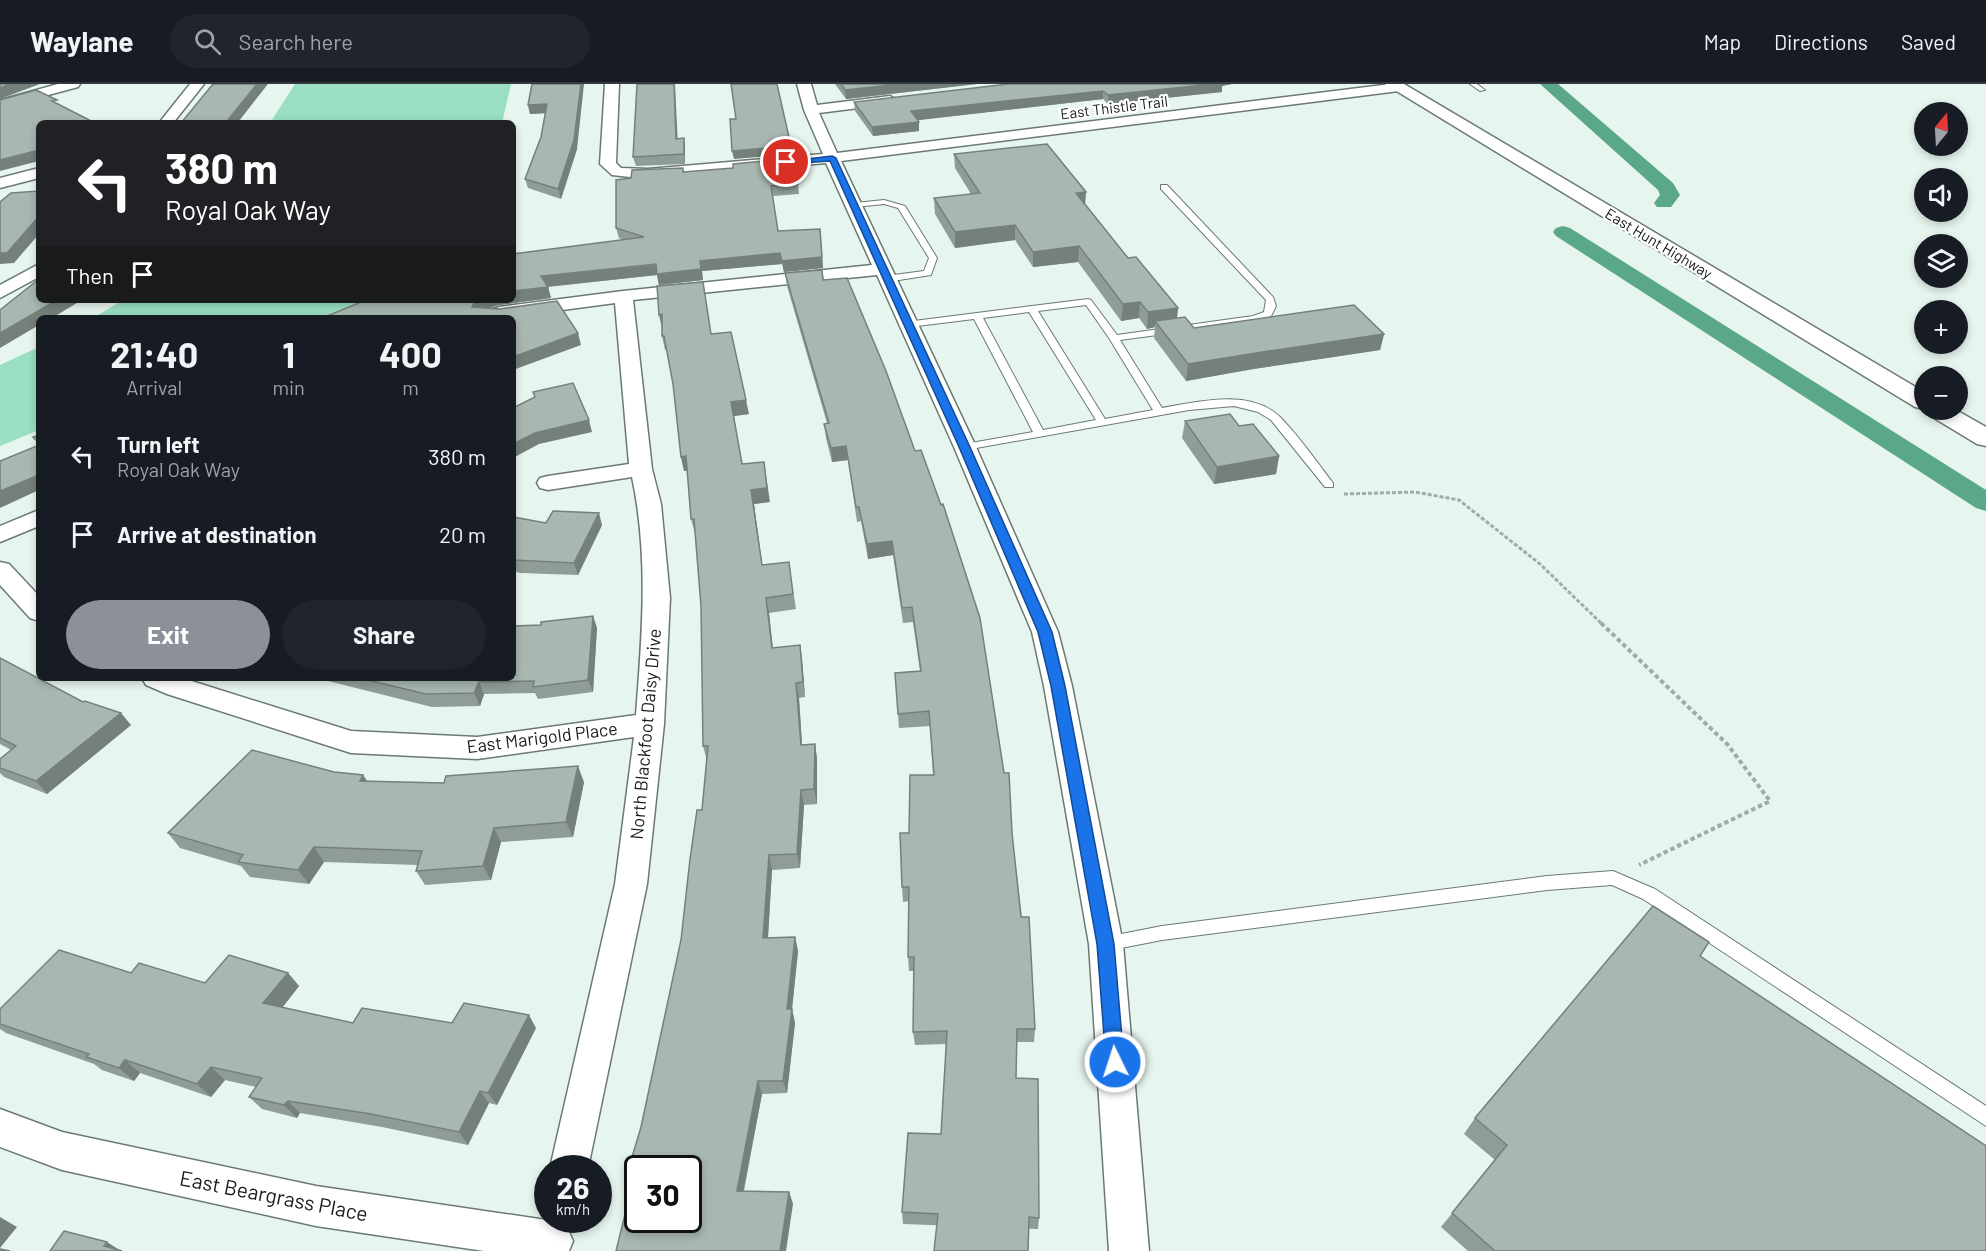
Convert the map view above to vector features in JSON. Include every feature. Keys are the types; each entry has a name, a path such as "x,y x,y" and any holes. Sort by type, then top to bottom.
{"main road":[{"name":"East Hunt Highway","path":"1396,86 1914,396"},
{"path":"1955,420 1986,438"}],"street":[{"path":"0,104 74,84"},
{"path":"168,120 197,84"},
{"name":"East Thistle Trail","path":"612,84 608,164 618,172 648,174 832,158 1396,86"},
{"path":"804,84 811,110 832,158 909,324 1045,632 1058,686 1106,944 1130,1251"},
{"path":"811,110 903,99"},
{"path":"0,183 36,174"},
{"path":"0,293 36,271"},
{"path":"494,315 623,296 884,274"},
{"name":"North Blackfoot Daisy Drive","path":"572,1155 631,884 650,724 657,598 649,504 641,469 623,296"},
{"path":"548,483 641,469"},
{"path":"0,535 36,518"},
{"path":"0,570 36,609"},
{"name":"East Marigold Place","path":"163,681 351,742 477,748 650,724"},
{"name":"East Beargrass Place","path":"0,1128 62,1151 316,1206 554,1237"}],"lane":[{"path":"1473,84 1482,90"},
{"path":"1114,338 1255,320 1268,314 1271,306 1270,299 1164,187"},
{"path":"855,205 884,202 901,206 933,258 928,273 884,274"},
{"path":"909,324 1088,302 1114,338 1159,412"},
{"path":"1032,309 1102,422"},
{"path":"978,317 1039,434"},
{"path":"964,447 1159,412 1234,403 1265,410 1275,418 1329,485"},
{"path":"1106,944 1162,933 1547,883 1613,878 1648,894 1986,1117"}],"path":[{"path":"1329,485 1339,494 1415,492 1459,500 1540,564 1728,745 1770,801 1613,878"}],"green space":[{"path":"295,84 511,84 503,120 272,120"},
{"path":"118,303 357,303 327,315 98,315"},
{"path":"36,348 36,431 0,446 0,365"}],"building":[{"path":"213,84 257,84 228,120 183,120"},
{"path":"532,84 581,84 574,140 558,189 525,179 541,137 547,104 528,105"},
{"path":"637,84 674,84 676,139 684,138 684,154 633,157"},
{"path":"731,84 777,84 791,146 732,151 730,119 736,119"},
{"path":"841,84 900,84 845,90"},
{"path":"1008,84 1213,84 1108,95 1103,91 911,111 919,122 872,127 854,102"},
{"path":"36,90 89,120 36,120 36,151 0,160 0,100"},
{"path":"1047,144 1086,192 1076,193 1128,258 1136,257 1178,308 1148,312 1140,302 1123,304 1079,246 1033,252 1015,225 955,232 934,198 980,193 954,154"},
{"path":"793,158 798,184 771,186 778,231 820,229 822,257 782,261 780,253 700,261 701,269 657,274 656,264 541,276 548,287 516,291 516,254 644,237 616,228 616,180 631,178 632,170 683,168 683,172 733,168 733,164"},
{"path":"36,191 36,219 7,253 0,253 0,202 11,193"},
{"path":"822,270 823,280 847,278 886,371 915,451 921,450 941,505 943,504 980,618 1004,773 1009,773 1012,833 1021,917 1029,917 1035,1029 1017,1029 1016,1078 1038,1079 1039,1218 1029,1217 1028,1251 934,1251 938,1214 902,1212 908,1133 941,1134 947,1031 913,1032 914,957 908,957 909,887 902,887 900,833 909,833 910,775 934,775 929,711 898,714 895,673 921,671 912,607 902,608 892,541 867,544 859,507 856,507 846,446 831,448 824,424 829,423 785,273"},
{"path":"36,281 36,303 52,303 0,333 0,310"},
{"path":"703,282 711,334 731,332 746,400 731,402 742,464 764,462 767,488 751,490 762,565 789,562 793,594 766,598 772,648 800,645 803,682 796,683 801,745 815,744 814,789 801,790 797,854 769,855 763,938 795,937 787,1009 792,1009 783,1081 758,1081 737,1191 789,1192 780,1251 616,1251 624,1219 624,1233 702,1233 702,1155 633,1155 641,1127 681,940 697,810 702,810 708,746 703,746 701,606 694,519 691,519 686,456 681,457 673,384 664,336 662,336 662,314 659,315 657,286"},
{"path":"557,301 578,333 516,356 516,315 329,315 359,303 474,303 472,307 500,309"},
{"path":"1354,305 1384,334 1188,364 1155,321 1185,317 1194,328"},
{"path":"573,383 589,420 535,433 516,442 516,406 535,397 533,392"},
{"path":"1230,414 1239,426 1253,424 1279,456 1217,467 1185,421"},
{"path":"36,446 36,476 0,491 0,461"},
{"path":"553,511 599,513 574,563 516,560 516,518 546,523"},
{"path":"593,616 588,680 533,687 534,681 479,682 474,693 426,694 372,681 516,681 516,626 541,625 541,622"},
{"path":"0,658 36,677 36,681 43,681 83,702 121,713 36,781 0,768 0,759 16,746 0,738"},
{"path":"252,750 334,772 363,775 360,781 444,783 446,776 578,766 566,822 494,828 483,866 416,871 422,851 314,847 298,870 238,862 243,855 168,833"},
{"path":"1653,906 1709,942 1700,956 1986,1146 1986,1251 1495,1251 1452,1213 1507,1145 1475,1118"},
{"path":"59,950 131,973 139,963 205,983 229,955 288,973 263,1003 353,1023 362,1008 452,1023 464,1003 529,1015 488,1093 480,1091 459,1132 371,1114 288,1101 284,1105 249,1097 262,1078 211,1067 197,1084 125,1060 119,1068 86,1057 89,1054 0,1024 0,1009"},
{"path":"64,1231 107,1242 104,1246 122,1251 50,1251"}],"waterway":[{"path":"1548,84 1666,187 1670,195 1664,203"},
{"path":"1563,232 1986,502"}],"route":[{"path":"786,162 832,158 855,205 886,279 909,324 1045,632 1058,686 1106,944 1115,1062"}]}
